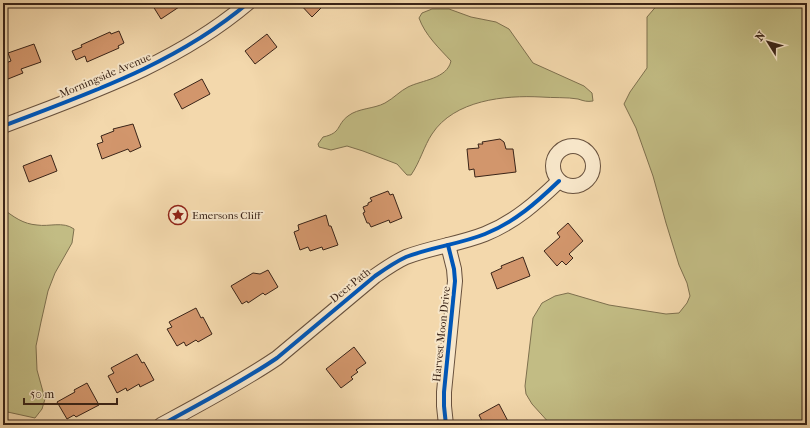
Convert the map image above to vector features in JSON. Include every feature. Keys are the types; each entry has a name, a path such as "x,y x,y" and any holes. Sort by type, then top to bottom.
{"street":[{"name":"Morningside Avenue","path":"3,126 104,87 154,65 201,38 222,24 248,3"},
{"name":"Deer Path","path":"161,425 244,380 272,361 375,276 391,265 422,251 479,236 500,227 528,210 559,181"},
{"name":"Harvest Moon Drive","path":"446,425 444,392 455,281 454,269 448,245"}],"shaded area":[{"path":"659,3 807,3 807,425 551,425 532,404 526,394 525,386 533,318 542,303 555,296 568,293 609,305 666,314 679,313 687,303 690,296 687,283 679,265 666,223 653,176 636,128 624,104 630,92 647,68 647,17"},
{"path":"432,9 449,9 471,17 496,22 509,29 533,63 584,86 592,93 593,101 565,98 512,97 481,102 467,107 453,114 432,134 411,175 407,175 397,164 347,146 331,150 319,147 318,144 323,137 336,131 344,119 352,113 385,103 402,90 445,72 451,61 429,36 419,18 422,13"},
{"path":"3,209 23,222 42,225 65,225 74,229 72,243 55,273 48,291 36,346 37,370 45,399 42,409 35,418 3,411"}],"building":[{"path":"151,3 185,3 161,19"},
{"path":"299,3 316,3 321,8 312,17"},
{"path":"119,31 124,43 118,46 119,48 87,62 85,56 76,60 72,51 82,47 81,45 110,32 111,34"},
{"path":"267,34 277,47 255,64 245,51"},
{"path":"34,44 41,62 21,69 23,73 3,81 3,64 11,61 8,53"},
{"path":"202,79 210,94 182,109 174,94"},
{"path":"133,124 141,147 130,152 128,149 102,159 97,144 103,142 101,136 114,131 113,129"},
{"path":"500,139 504,142 506,149 513,149 516,172 475,177 474,169 469,170 467,149 479,148 478,144 483,144 482,142"},
{"path":"51,155 57,171 29,182 23,166"},
{"path":"388,191 390,195 393,194 402,218 390,223 389,220 371,227 369,223 367,223 363,213 365,212 363,207 372,201 370,198"},
{"path":"326,215 329,226 331,226 338,245 323,250 322,247 310,251 308,247 300,250 294,232 299,230 298,225"},
{"path":"568,223 583,241 569,254 573,258 566,265 562,261 557,266 544,251 560,237 557,233"},
{"path":"523,257 530,276 497,289 491,273 502,268 501,266"},
{"path":"268,270 278,287 265,295 263,293 248,303 247,301 242,304 231,286 253,273 260,274"},
{"path":"196,308 201,318 203,317 212,334 198,342 196,340 186,346 184,342 177,346 167,329 172,327 169,322"},
{"path":"354,347 366,363 356,370 358,372 351,377 353,379 341,388 326,369"},
{"path":"137,354 142,363 144,362 154,380 140,387 139,384 127,391 126,388 117,393 108,376 114,373 111,368"},
{"path":"87,383 99,405 76,417 74,415 67,419 57,402"},
{"path":"499,404 510,425 484,425 479,415"}],"cycle path":[{"path":"3,126 99,89 162,60 220,24 248,3"},
{"path":"161,425 234,385 277,358 375,276 394,263 406,257 466,240 496,229 525,211 559,181"},
{"path":"446,425 444,392 455,281 454,269 448,245"}],"place":[{"name":"Emersons Cliff","path":"178,215"}]}
